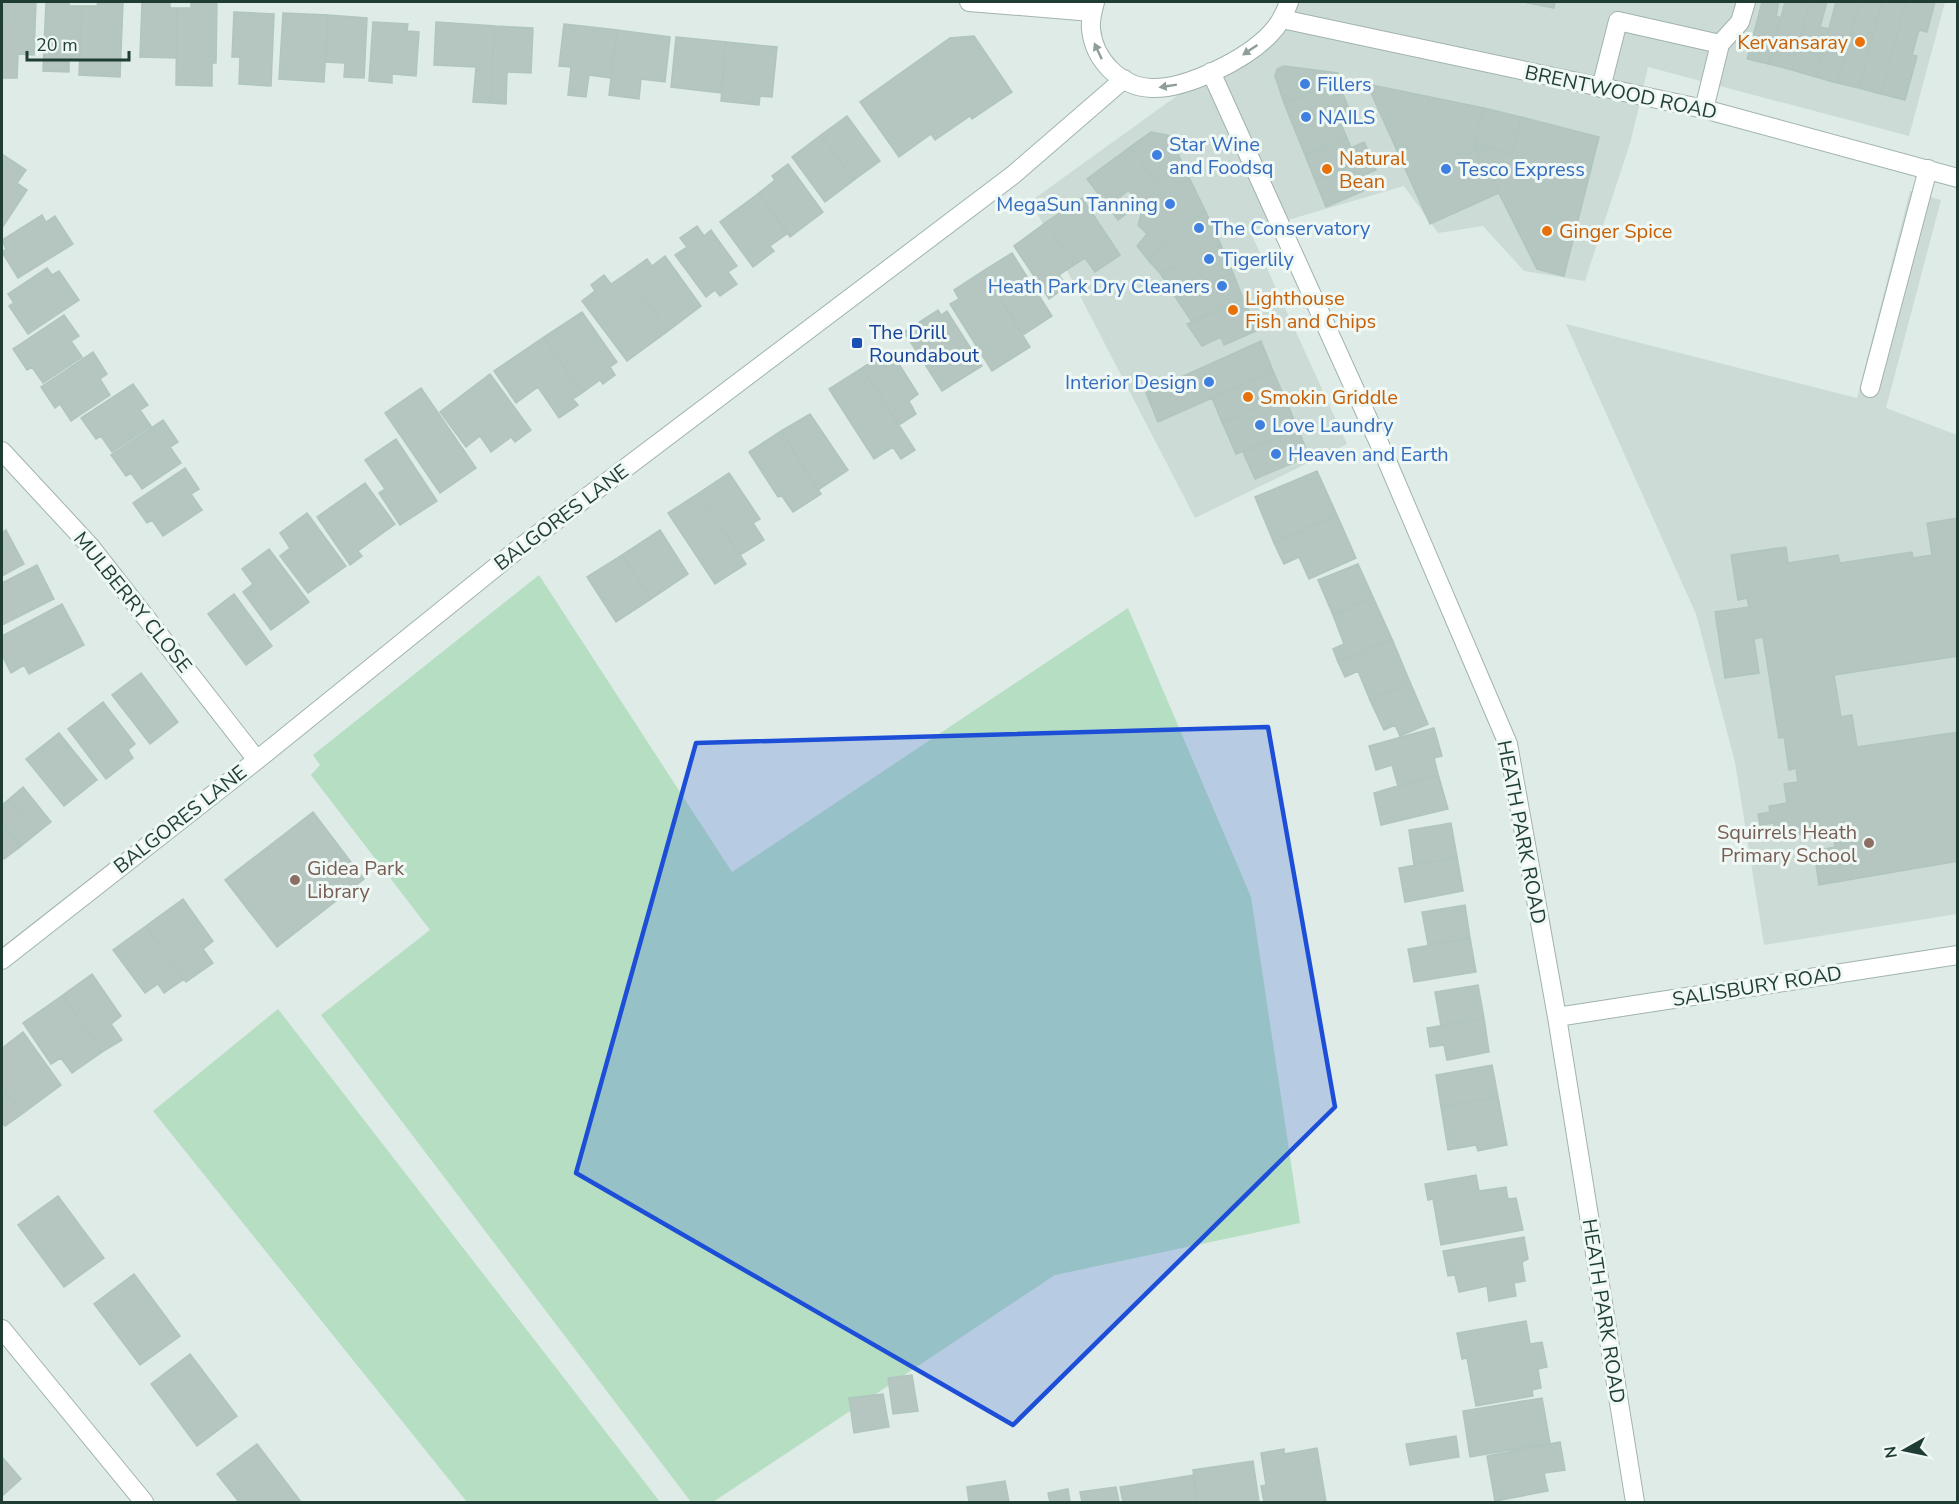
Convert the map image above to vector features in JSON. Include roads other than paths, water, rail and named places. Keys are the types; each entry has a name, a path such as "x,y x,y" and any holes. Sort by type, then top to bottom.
{"street":[{"path":"969,2 1094,7 1091,28 1094,45 1101,58 1110,70 1124,79 1135,85 1150,88 1168,87 1186,82 1211,72 1254,48 1271,34 1282,20 1288,2"},
{"path":"1704,109 1720,45 1740,22 1746,2"},
{"name":"BRENTWOOD ROAD","path":"1282,20 1704,109 1958,178"},
{"path":"1601,88 1618,21 1720,45"},
{"name":"HEATH PARK ROAD","path":"1211,72 1384,454 1508,744 1557,1017 1635,1503"},
{"name":"BALGORES LANE","path":"2,960 257,760 518,550 1013,175 1124,79"},
{"path":"1870,388 1928,170"},
{"name":"MULBERRY CLOSE","path":"2,451 90,546 257,760"},
{"name":"SALISBURY ROAD","path":"1557,1017 1958,955"},
{"path":"2,1329 144,1503"}],"place":[{"name":"Kervansaray","path":"1860,42"},
{"name":"Fillers","path":"1305,84"},
{"name":"NAILS","path":"1306,117"},
{"name":"Star Wine and Foodsq","path":"1157,155"},
{"name":"Natural Bean","path":"1327,169"},
{"name":"Tesco Express","path":"1446,169"},
{"name":"MegaSun Tanning","path":"1170,204"},
{"name":"The Conservatory","path":"1199,228"},
{"name":"Ginger Spice","path":"1547,231"},
{"name":"Tigerlily","path":"1209,259"},
{"name":"Heath Park Dry Cleaners","path":"1222,286"},
{"name":"Lighthouse Fish and Chips","path":"1233,310"},
{"name":"The Drill Roundabout","path":"857,343"},
{"name":"Interior Design","path":"1209,382"},
{"name":"Smokin Griddle","path":"1248,397"},
{"name":"Love Laundry","path":"1260,425"},
{"name":"Heaven and Earth","path":"1276,454"},
{"name":"Squirrels Heath Primary School","path":"1869,843"},
{"name":"Gidea Park Library","path":"295,880"}]}
